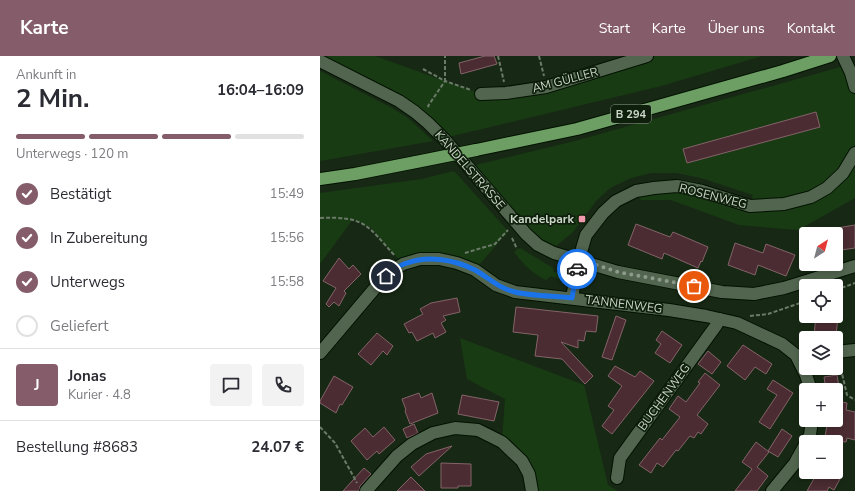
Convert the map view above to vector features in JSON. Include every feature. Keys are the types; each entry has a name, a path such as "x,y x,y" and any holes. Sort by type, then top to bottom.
{"highway":[{"name":"B 294","path":"320,179 355,174 577,129 783,71 830,56"}],"street":[{"name":"AM GÜLLER","path":"481,94 546,87 647,56"},
{"path":"843,56 851,73 855,87"},
{"name":"KANDELSTRASSE","path":"320,61 399,101 424,119 445,140 514,221 538,245 554,253 579,259 618,272 722,292 754,294 784,288 855,266"},
{"name":"ROSENWEG","path":"572,298 579,259 586,235 603,213 616,200 636,191 677,186 702,191 750,206 784,204 811,196 827,188 843,173 855,154"},
{"name":"TANNENWEG","path":"403,264 420,259 439,259 457,263 475,270 496,285 515,292 669,310 720,319 737,323 782,344 799,354"},
{"path":"320,353 386,276 403,264"},
{"name":"BUCHENWEG","path":"617,478 620,458 720,319"},
{"path":"843,351 855,350"},
{"path":"362,488 412,444 433,433 455,428 478,430 502,442 522,461 529,474 532,491"},
{"path":"772,491 795,463 799,455"}],"path":[{"path":"428,106 445,80 445,56"},
{"path":"498,56 506,92"},
{"path":"539,56 546,87"},
{"path":"423,69 445,80 481,94"},
{"path":"320,218 342,217 353,219 371,228 403,264"},
{"path":"457,263 460,254 495,244 509,230 514,221"},
{"path":"512,236 517,249"},
{"path":"843,287 855,283"},
{"path":"737,323 741,317 768,314 799,303"},
{"path":"842,375 847,395 855,400"},
{"path":"320,427 335,444 362,488"}],"green space":[{"path":"320,56 375,56 481,94 506,93 647,56 762,56 661,86 448,137"},
{"path":"855,63 855,198 803,227 799,227 798,230 739,225 671,200 641,200 638,196 667,191 686,193 750,206 753,195 701,178 676,173 651,173 631,178 610,188 596,201 573,232 556,246 545,241 521,221 505,204 476,165 575,141"},
{"path":"320,71 392,108 408,118 433,141 320,161"},
{"path":"454,171 508,231 475,270 457,263 403,264 371,228 353,219 320,264 320,193 422,179"},
{"path":"520,248 553,268 554,272 563,274 562,280 551,276 546,280 532,271 514,252"},
{"path":"460,338 584,385 608,485 618,491 532,491 529,474 502,442 505,399 467,379"}],"building":[{"path":"485,56 494,56 497,64 461,74 459,63"},
{"path":"816,112 820,127 687,163 683,149"},
{"path":"636,224 670,237 673,232 708,247 702,262 701,261 698,268 664,253 662,259 628,245"},
{"path":"855,225 855,248 843,250 843,227"},
{"path":"735,243 763,253 766,244 795,255 786,276 758,265 755,275 728,265"},
{"path":"339,258 349,269 353,265 361,274 344,291 346,293 339,306 334,302 329,307 326,304 336,288 323,281"},
{"path":"457,298 460,312 443,316 446,320 441,323 446,332 435,338 433,333 417,341 412,332 409,333 404,324 423,314 420,309 431,303"},
{"path":"516,307 598,316 596,332 586,331 584,341 578,340 578,348 561,342 593,376 585,384 562,359 535,356 538,335 513,332"},
{"path":"616,316 626,320 612,360 602,357"},
{"path":"815,323 837,323 836,331 814,331"},
{"path":"662,331 682,345 670,363 655,353 661,344 656,340"},
{"path":"377,333 393,346 387,355 383,351 371,365 358,354"},
{"path":"743,345 772,364 766,374 755,367 745,380 727,366"},
{"path":"708,351 721,362 712,374 698,364"},
{"path":"615,366 635,377 640,371 654,381 612,434 602,426 614,410 608,406 622,386 608,376"},
{"path":"705,373 720,385 697,415 708,424 701,434 698,432 694,438 690,436 678,451 676,450 663,467 657,463 651,473 639,465 660,438 662,440 680,417 669,409 678,396 686,402 700,383 698,382"},
{"path":"837,375 838,383 825,383 824,377"},
{"path":"334,376 353,387 342,405 340,404 336,413 320,403"},
{"path":"773,380 793,393 770,429 759,422 777,395 767,389"},
{"path":"419,393 421,398 432,393 438,413 410,424 402,399"},
{"path":"462,395 499,402 494,421 458,414"},
{"path":"843,402 847,403 846,410 855,412 855,440 847,438 846,442 843,442 843,435 825,435 827,427 843,427"},
{"path":"414,424 418,433 407,438 403,429"},
{"path":"384,427 395,440 379,454 377,451 367,460 351,441 365,428 373,437"},
{"path":"782,429 792,436 778,457 768,451"},
{"path":"756,442 769,452 757,467 768,476 757,491 735,491 752,469 742,462"},
{"path":"452,446 419,476 411,467 426,454"},
{"path":"441,463 471,464 471,486 441,488"},
{"path":"364,468 371,474 360,486 359,491 343,491"},
{"path":"411,477 425,491 397,491"},
{"path":"814,479 840,479 834,490 829,487 827,491 807,491"}],"way so far":[{"path":"577,269 579,259 618,272 694,286"}],"place":[{"name":"Kandelpark","path":"582,219"}],"route":[{"path":"386,276 403,264 420,259 439,259 457,263 475,270 496,285 515,292 572,298 577,269"}]}
